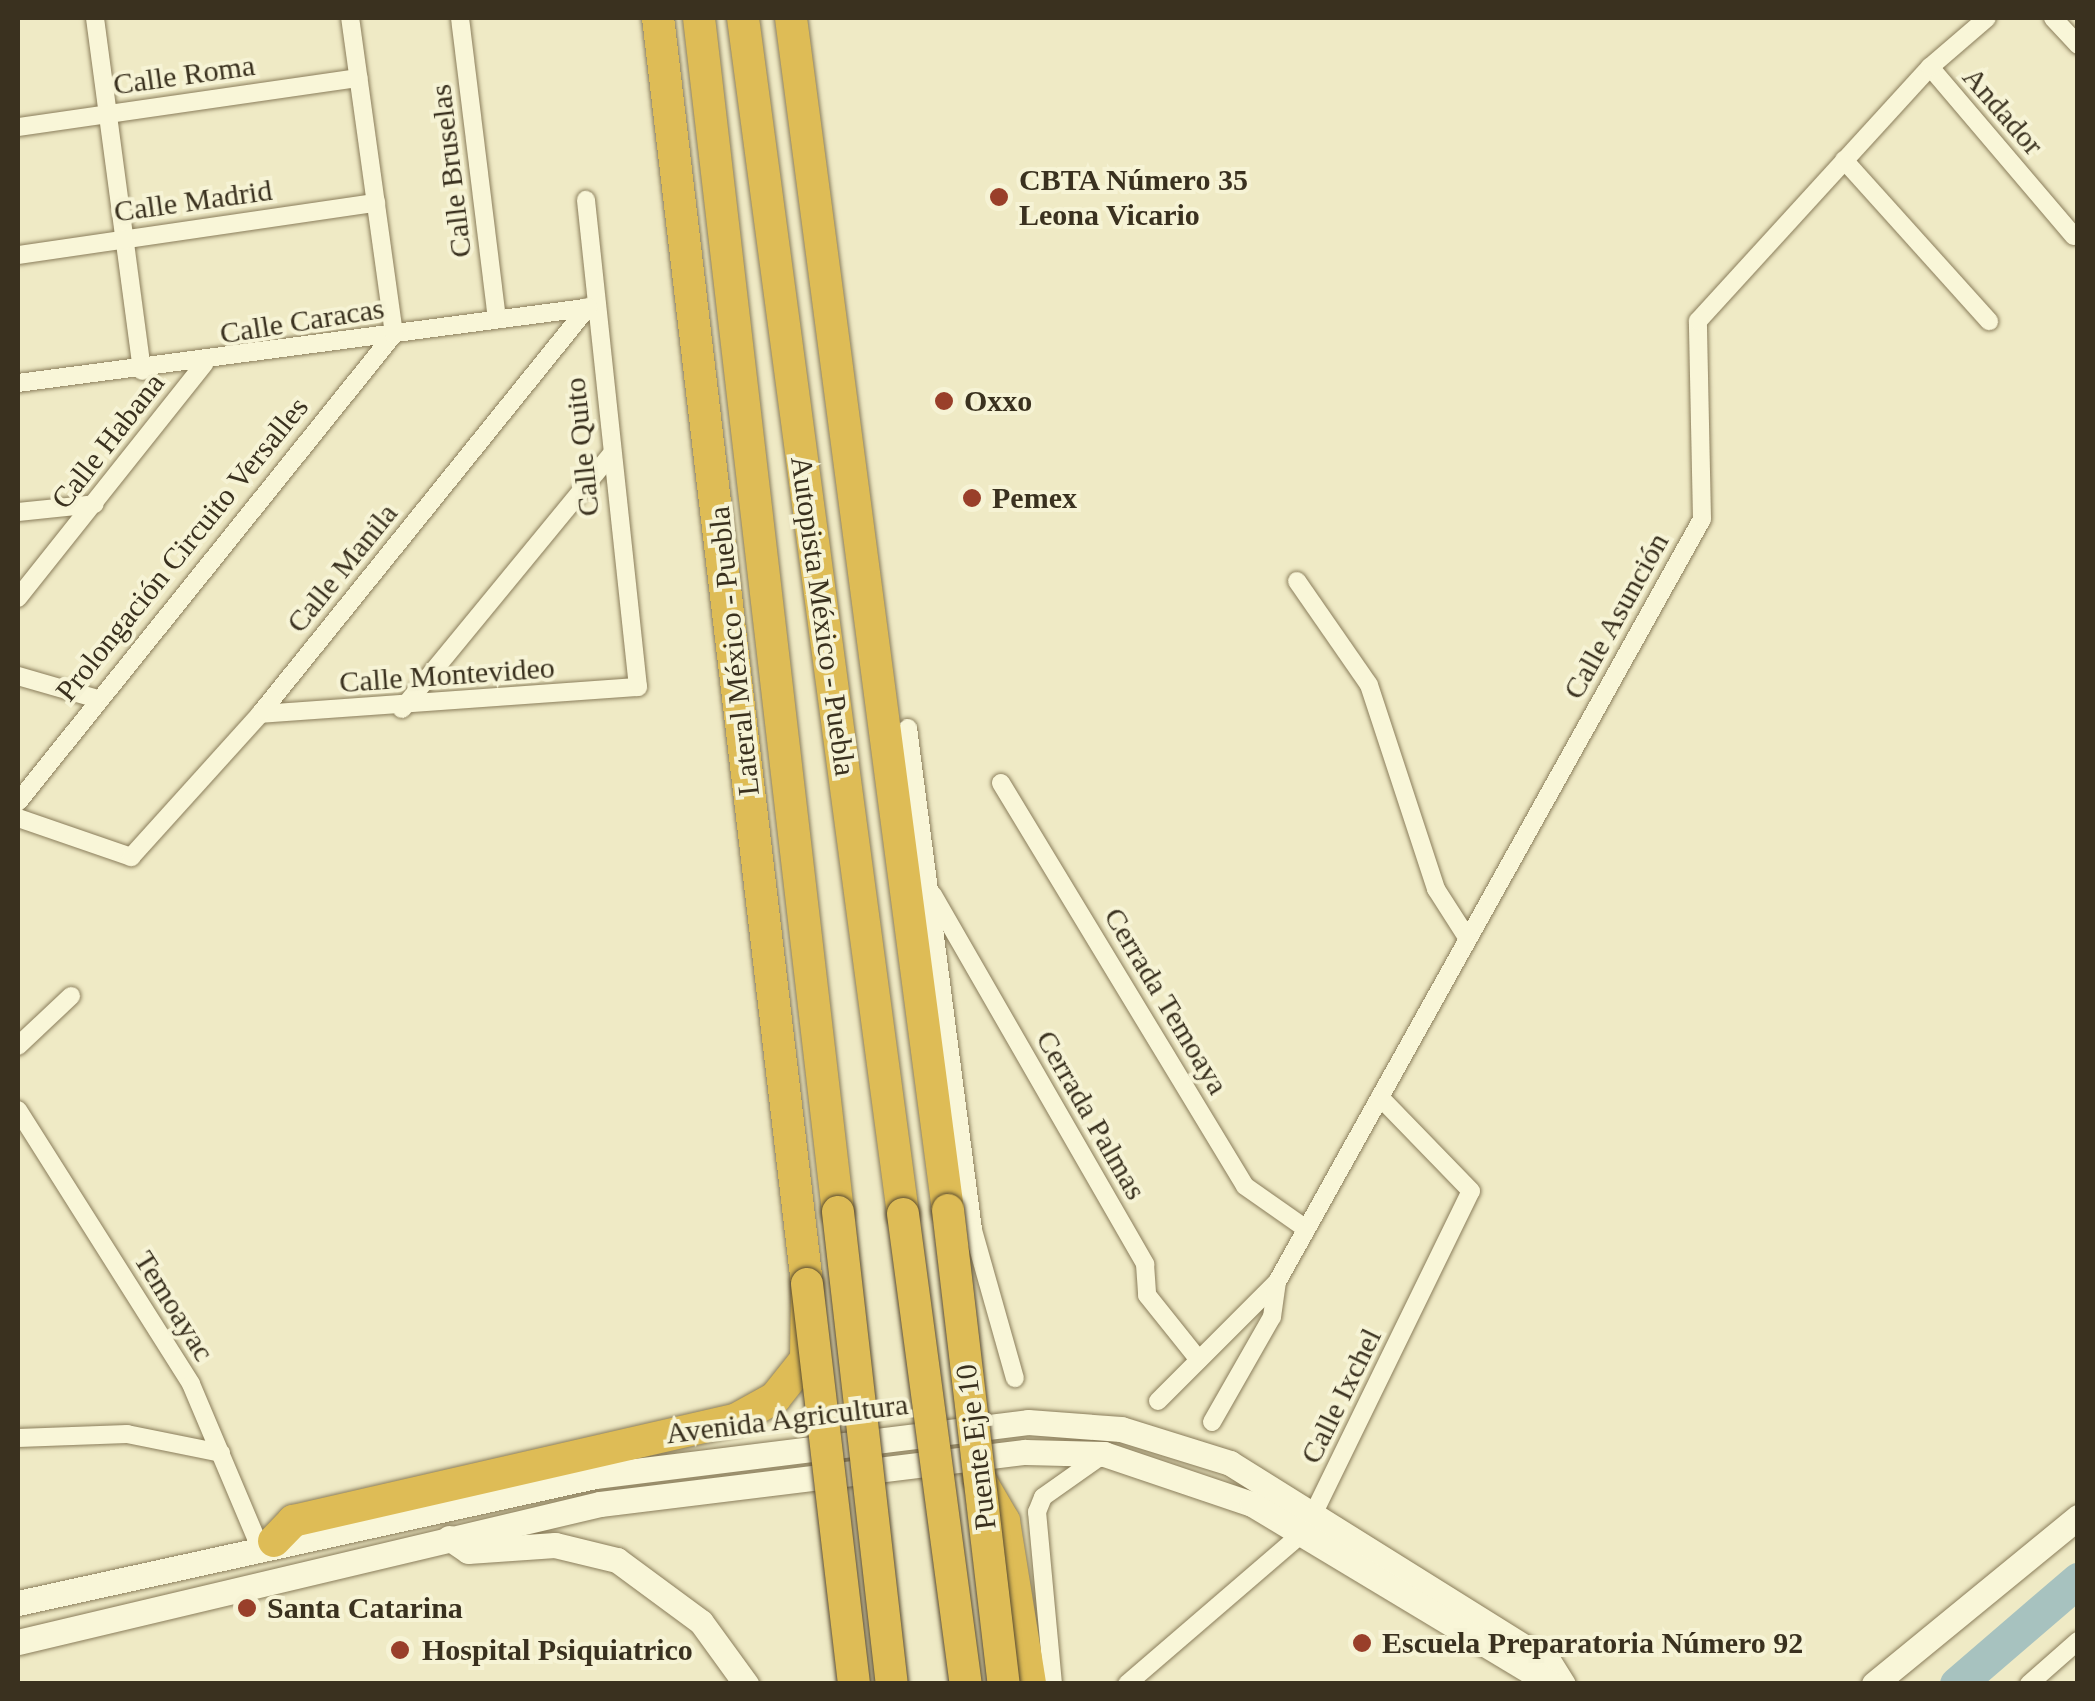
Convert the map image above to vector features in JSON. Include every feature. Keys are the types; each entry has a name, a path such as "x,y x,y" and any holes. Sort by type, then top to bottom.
{"highway":[{"name":"Lateral México - Puebla","path":"658,18 807,1284"},
{"name":"Autopista México - Puebla","path":"699,18 892,1684"},
{"name":"Autopista México - Puebla","path":"743,18 903,1214"},
{"path":"791,18 924,971"},
{"name":"Puente Eje 10","path":"924,971 1004,1684"},
{"name":"Puente Eje 10","path":"903,1214 966,1684"},
{"path":"267,1543 293,1521 758,1410 806,1359 807,1284"},
{"path":"807,1284 854,1684"},
{"path":"980,1478 1004,1522 1030,1684"}],"main road":[{"name":"Avenida Agricultura","path":"18,1603 267,1543 596,1476 1028,1422 1177,1441 1549,1662 1563,1684"},
{"name":"Avenida Agricultura","path":"18,1642 450,1538 620,1502 1025,1452 1104,1454 1211,1483 1310,1520 1551,1684"},
{"path":"1874,1684 2078,1517"},
{"path":"450,1538 468,1551 555,1544 616,1560 701,1622 746,1684"}],"street":[{"path":"95,18 142,371"},
{"path":"350,18 394,334"},
{"name":"Calle Bruselas","path":"460,18 497,319"},
{"name":"Calle Asunción","path":"1158,1401 1277,1282 1702,519 1698,321 1930,67 1987,18"},
{"path":"2053,18 2078,45"},
{"name":"Andador","path":"1930,67 2074,236"},
{"name":"Calle Roma","path":"18,127 358,78"},
{"path":"1844,160 1990,321"},
{"name":"Calle Quito","path":"586,200 592,307 638,687"},
{"name":"Calle Madrid","path":"18,255 376,203"},
{"name":"Calle Caracas","path":"18,383 204,364 592,307"},
{"name":"Calle Manila","path":"18,818 131,856 260,714 592,307"},
{"name":"Prolongación Circuito Versalles","path":"18,802 94,698 394,334"},
{"name":"Calle Habana","path":"18,598 204,364"},
{"path":"402,710 610,456"},
{"path":"18,512 95,504"},
{"path":"1298,581 1363,673 1436,889 1468,939"},
{"path":"18,676 94,698"},
{"name":"Calle Montevideo","path":"260,714 402,710 638,687"},
{"path":"908,728 933,894 924,971 973,1230 1015,1378"},
{"name":"Cerrada Temoaya","path":"1001,783 1245,1186 1305,1228"},
{"name":"Cerrada Palmas","path":"933,894 1145,1264 1147,1295 1199,1360"},
{"path":"18,1046 71,996"},
{"name":"Calle Ixchel","path":"1127,1684 1310,1520 1471,1191 1380,1097"},
{"name":"Temoayac","path":"18,1110 191,1384 267,1543"},
{"name":"Calle Asunción","path":"1212,1422 1272,1317 1277,1282"},
{"path":"18,1438 127,1434 221,1453"},
{"path":"1053,1684 1037,1512 1042,1497 1104,1454"},
{"path":"2028,1684 2078,1641"}],"waterway":[{"path":"1957,1684 2078,1580"}],"place":[{"name":"CBTA Número 35 Leona Vicario","path":"999,197"},
{"name":"Oxxo","path":"944,401"},
{"name":"Pemex","path":"972,498"},
{"name":"Santa Catarina","path":"247,1608"},
{"name":"Escuela Preparatoria Número 92","path":"1362,1643"},
{"name":"Hospital Psiquiatrico","path":"400,1650"}]}
